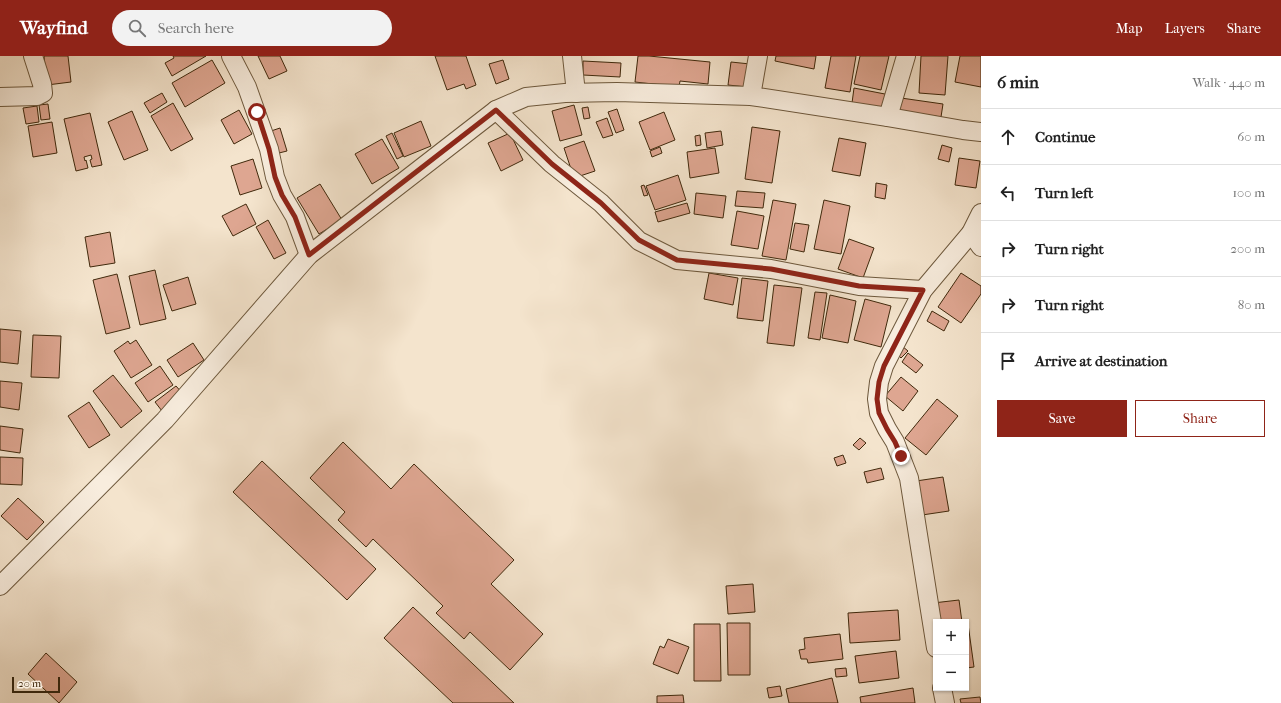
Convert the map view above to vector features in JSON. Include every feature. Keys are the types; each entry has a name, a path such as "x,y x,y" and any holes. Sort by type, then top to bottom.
{"street":[{"path":"0,97 37,96 43,93 34,56"},
{"path":"231,56 247,87 269,149 275,177 282,195 295,217 309,255"},
{"path":"572,56 576,93"},
{"path":"751,96 758,56"},
{"path":"888,117 906,56"},
{"path":"0,586 165,420 309,255 496,110 526,97 576,93 617,92 751,96 981,132"},
{"path":"496,110 552,164 601,203 639,240 677,260 771,269 859,286 923,290"},
{"path":"933,629 909,478 895,442 879,413 877,399 879,382 884,366 923,290 976,240 981,213"},
{"path":"942,691 944,703"}],"building":[{"path":"44,56 68,56 71,82 47,85"},
{"path":"173,56 206,56 172,76 165,63 174,58"},
{"path":"258,56 280,56 287,71 269,79"},
{"path":"435,56 466,56 476,85 466,89 464,84 447,90"},
{"path":"638,56 710,62 708,84 680,81 679,87 635,82"},
{"path":"776,56 816,56 814,69 775,61"},
{"path":"831,56 856,56 850,92 825,88"},
{"path":"860,56 889,56 881,90 854,84"},
{"path":"921,56 948,56 945,95 919,93"},
{"path":"960,56 981,56 981,87 955,82"},
{"path":"212,60 225,83 185,107 172,83"},
{"path":"503,60 509,79 496,84 489,64"},
{"path":"583,61 621,63 620,77 583,75"},
{"path":"731,62 750,64 747,87 728,85"},
{"path":"854,88 890,95 887,109 852,103"},
{"path":"162,93 167,102 150,113 144,103"},
{"path":"901,98 943,104 941,117 899,111"},
{"path":"173,103 193,139 171,151 151,116"},
{"path":"48,104 50,119 41,120 39,105"},
{"path":"574,105 582,135 560,141 552,111"},
{"path":"37,106 39,122 26,124 23,108"},
{"path":"588,107 590,118 584,119 582,108"},
{"path":"617,109 624,130 616,133 608,112"},
{"path":"239,110 252,134 234,144 221,120"},
{"path":"132,111 148,150 124,160 108,122"},
{"path":"664,112 675,140 650,150 639,122"},
{"path":"90,113 102,165 92,167 90,160 92,159 91,155 84,157 88,168 76,171 64,119"},
{"path":"607,118 613,135 603,138 596,122"},
{"path":"421,121 431,146 404,157 394,133"},
{"path":"52,122 57,153 33,157 28,126"},
{"path":"752,127 780,131 772,183 745,179"},
{"path":"280,128 287,151 275,154 268,132"},
{"path":"721,131 723,145 707,148 705,133"},
{"path":"392,133 403,156 397,159 386,136"},
{"path":"510,133 523,160 501,171 488,143"},
{"path":"700,135 701,145 696,146 695,136"},
{"path":"839,138 866,143 860,176 832,171"},
{"path":"382,139 399,168 372,184 355,154"},
{"path":"584,141 595,171 574,178 564,148"},
{"path":"942,145 952,148 949,162 938,159"},
{"path":"660,147 662,153 652,157 650,151"},
{"path":"715,148 719,173 690,178 687,152"},
{"path":"959,158 980,161 976,188 955,185"},
{"path":"253,159 262,188 240,195 231,166"},
{"path":"678,175 686,200 655,210 646,186"},
{"path":"876,183 887,185 885,199 875,197"},
{"path":"320,184 342,220 319,234 297,198"},
{"path":"644,185 648,195 644,196 641,186"},
{"path":"737,191 765,193 763,208 735,206"},
{"path":"696,193 726,196 723,218 694,214"},
{"path":"773,200 796,204 786,260 762,256"},
{"path":"824,200 850,206 841,254 814,249"},
{"path":"687,203 690,213 658,222 655,212"},
{"path":"246,204 256,224 233,236 222,216"},
{"path":"737,211 764,216 758,249 731,245"},
{"path":"268,220 286,253 274,259 256,227"},
{"path":"795,223 809,225 804,252 790,249"},
{"path":"110,232 115,263 90,267 85,237"},
{"path":"849,239 874,248 863,278 838,269"},
{"path":"155,270 166,319 140,325 129,276"},
{"path":"709,273 738,278 733,305 704,299"},
{"path":"961,273 981,286 981,294 961,323 938,307"},
{"path":"117,274 130,328 106,334 93,280"},
{"path":"188,277 196,304 172,311 163,285"},
{"path":"742,278 768,281 763,321 737,318"},
{"path":"774,285 802,288 794,346 767,343"},
{"path":"815,292 827,293 820,340 808,338"},
{"path":"830,295 856,301 848,343 822,338"},
{"path":"865,299 891,306 881,347 854,340"},
{"path":"932,311 949,321 944,331 927,321"},
{"path":"0,329 21,331 18,364 0,362"},
{"path":"33,335 61,336 59,378 31,377"},
{"path":"136,340 152,365 131,378 114,351 128,341 130,344"},
{"path":"193,343 204,360 178,377 167,360"},
{"path":"902,346 908,351 901,358 896,353"},
{"path":"908,353 923,365 916,373 902,362"},
{"path":"160,366 173,385 148,402 135,383"},
{"path":"113,375 142,411 121,428 93,391"},
{"path":"901,377 918,391 903,411 885,396"},
{"path":"0,381 22,383 19,410 0,407"},
{"path":"176,386 183,394 162,411 155,402"},
{"path":"937,399 958,416 926,455 905,438"},
{"path":"89,402 110,435 89,448 68,416"},
{"path":"0,426 23,429 20,453 0,450"},
{"path":"860,438 866,443 859,450 853,445"},
{"path":"343,442 391,489 414,464 514,560 491,584 543,634 510,670 470,632 464,639 436,613 443,606 373,539 366,547 338,520 345,512 310,478"},
{"path":"843,455 846,463 837,466 834,458"},
{"path":"0,457 23,458 22,485 0,484"},
{"path":"262,461 376,569 347,600 233,492"},
{"path":"881,468 884,479 867,483 864,472"},
{"path":"943,477 949,511 922,515 916,481"},
{"path":"18,498 44,522 27,540 1,516"},
{"path":"753,584 755,612 728,614 726,586"},
{"path":"959,600 962,619 936,619 933,603"},
{"path":"413,607 514,703 453,703 384,638"},
{"path":"898,610 900,640 850,643 848,613"},
{"path":"727,623 750,623 750,675 728,675"},
{"path":"694,624 720,624 721,681 694,681"},
{"path":"969,631 974,667 969,668"},
{"path":"840,634 843,659 808,663 807,659 801,659 799,650 805,649 804,638"},
{"path":"668,639 689,647 678,674 653,664 660,646 664,648"},
{"path":"896,651 899,678 859,683 855,656"},
{"path":"46,653 77,682 59,703 28,674"},
{"path":"846,668 847,676 836,677 835,669"},
{"path":"832,678 838,703 789,703 786,689"},
{"path":"780,686 782,696 769,698 767,688"},
{"path":"913,688 915,703 861,703 860,697"},
{"path":"683,695 684,703 657,703 657,696"},
{"path":"980,697 981,703 961,703 960,699"}],"route":[{"path":"257,112 269,149 275,177 282,195 295,217 309,255 496,110 552,164 601,203 639,240 677,260 771,269 859,286 923,290 884,366 879,382 877,399 879,413 901,456"}]}
